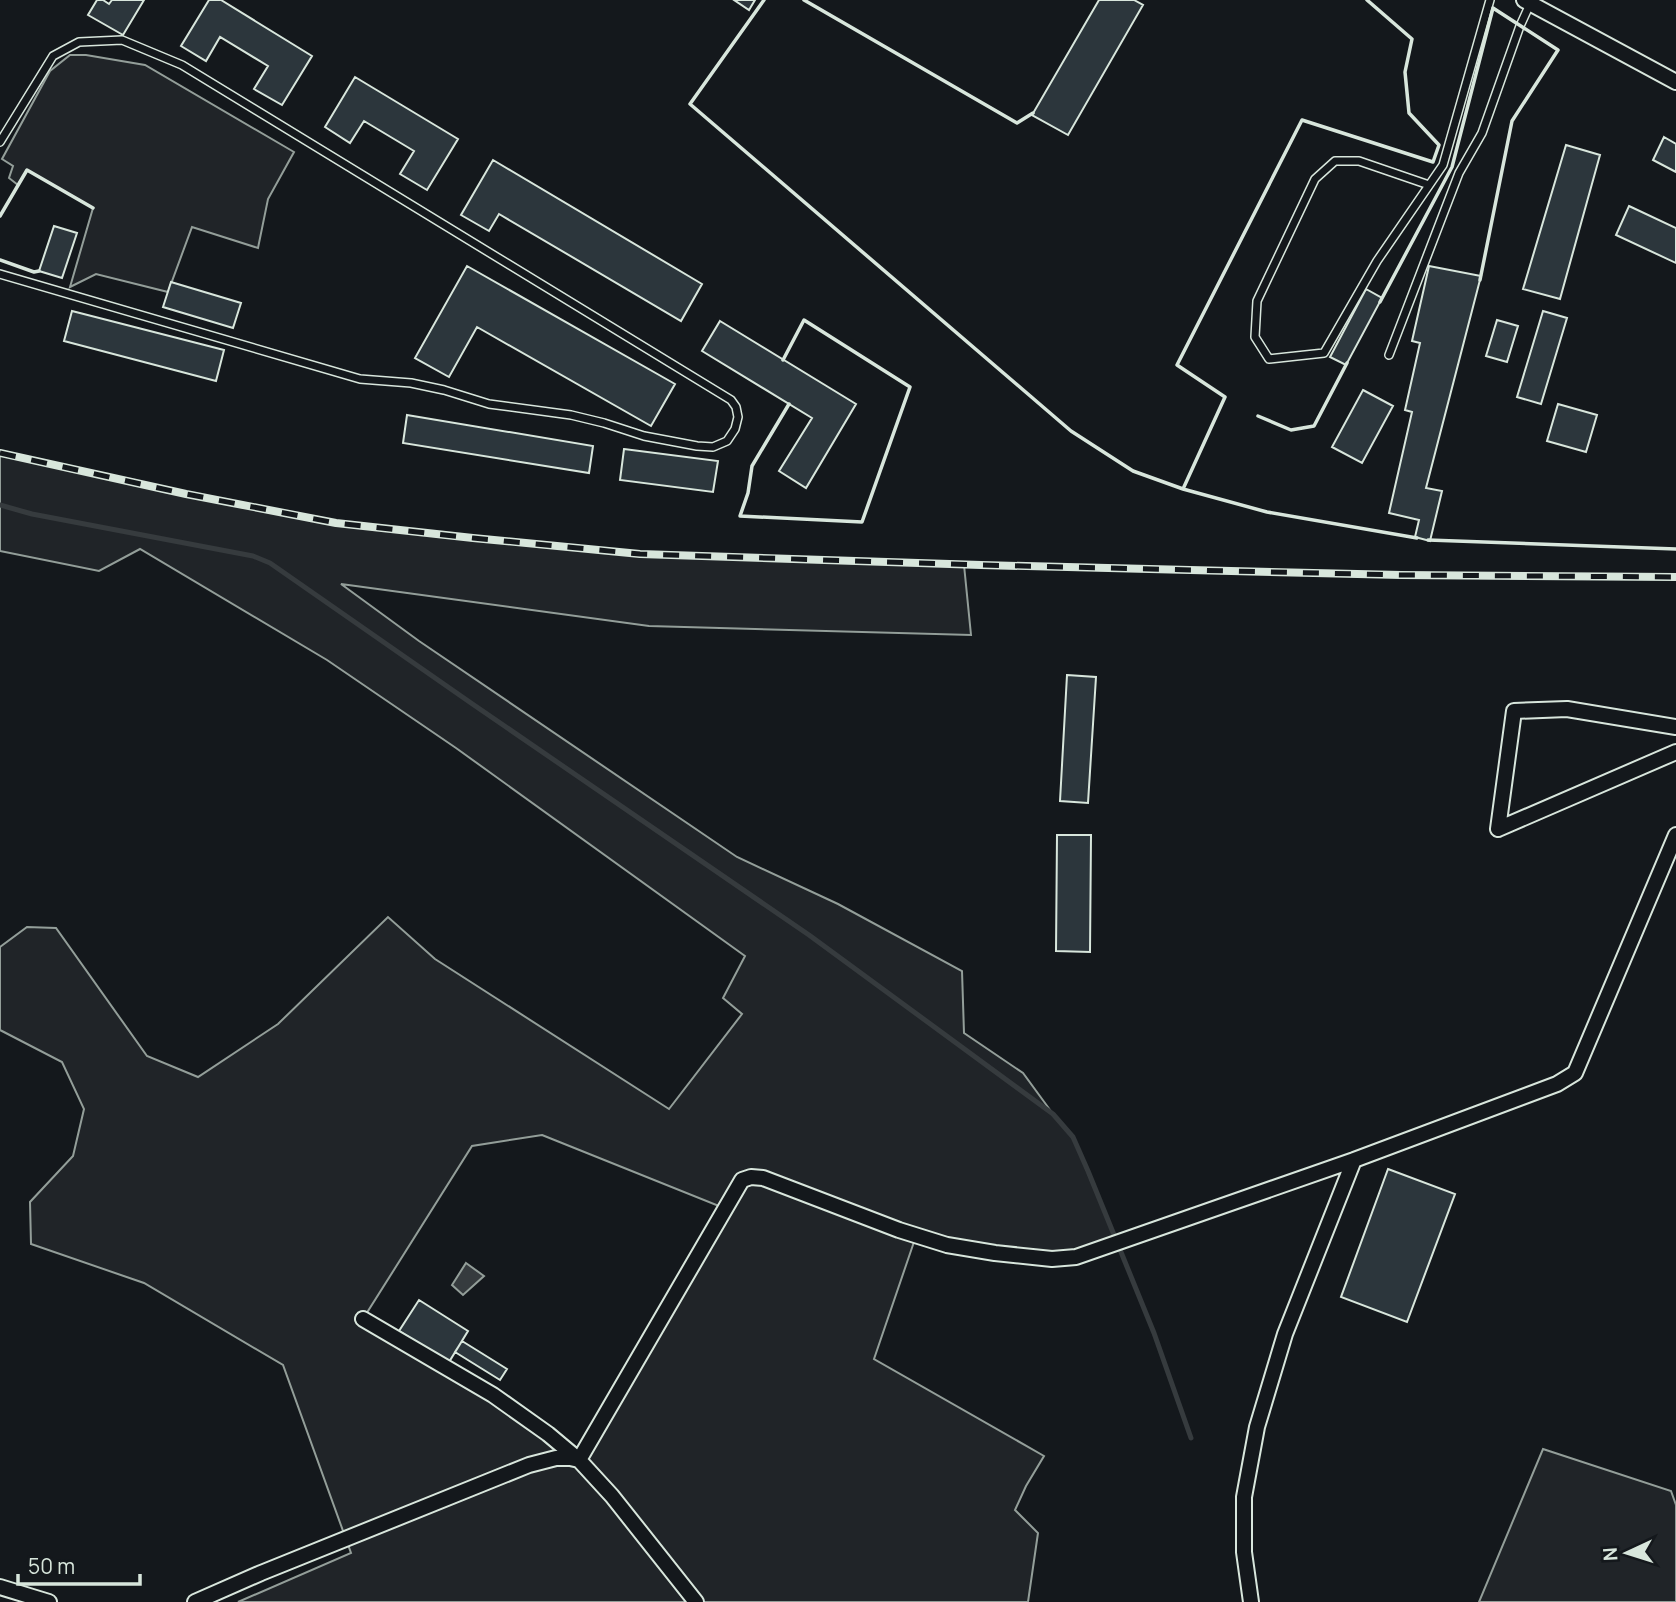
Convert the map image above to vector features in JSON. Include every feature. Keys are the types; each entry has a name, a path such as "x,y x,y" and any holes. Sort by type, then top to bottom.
{"street":[{"path":"1527,2 1676,82"},
{"path":"1676,727 1567,709 1514,711 1498,830 1676,752"},
{"path":"579,1460 742,1180 751,1177 763,1178 899,1230 947,1245 1052,1259 1076,1257 1100,1250 1354,1160 1557,1084 1575,1073 1676,835"},
{"path":"1251,1602 1244,1552 1244,1497 1257,1427 1285,1334 1354,1160"},
{"path":"363,1319 493,1395 579,1460 696,1602"},
{"path":"195,1602 529,1465 556,1458 579,1460"},
{"path":"0,1587 48,1602"}],"lane":[{"path":"1429,185 1359,161 1335,161 1315,179 1257,302 1255,338 1269,359 1324,353 1377,261 1443,165 1490,0"},
{"path":"1389,355 1459,173 1482,133 1527,2"},
{"path":"0,142 53,56 79,42 122,40 182,65 731,400 738,417 735,429 727,441 713,447 644,436 571,415 489,404 411,383 360,379 0,274"}],"shaded area":[{"path":"70,55 86,55 145,65 294,152 268,199 258,248 192,227 168,292 96,274 70,287 93,208 27,170 18,185 9,178 13,166 2,159 50,71"},
{"path":"0,453 186,494 336,523 639,554 964,565 971,635 649,626 341,584 419,641 737,857 838,904 962,971 964,1033 1023,1073 1073,1137 1117,1243 1076,1257 916,1236 874,1359 1044,1456 1015,1510 1038,1533 1028,1602 238,1602 351,1553 283,1365 144,1283 31,1244 30,1202 73,1156 84,1109 62,1062 0,1030 0,947 27,927 56,928 147,1056 198,1077 278,1024 388,917 435,959 669,1109 742,1014 723,998 745,956 456,748 327,660 140,549 99,571 0,551","holes":["542,1135 724,1208 579,1460 493,1395 363,1319 472,1146"]},
{"path":"466,1263 484,1276 463,1295 452,1285"},
{"path":"1543,1449 1671,1491 1676,1505 1676,1602 1479,1602"}],"building":[{"path":"97,0 109,4 112,0 144,0 123,35 88,15"},
{"path":"209,0 221,0 312,56 282,105 254,89 268,66 220,37 206,61 181,46"},
{"path":"734,0 755,0 749,10"},
{"path":"1099,0 1134,0 1143,5 1068,135 1032,115"},
{"path":"355,77 458,139 427,190 400,174 414,151 364,121 350,143 325,127"},
{"path":"1664,137 1676,144 1676,172 1653,160"},
{"path":"1566,145 1600,155 1560,299 1523,289"},
{"path":"493,160 702,284 681,321 499,214 489,231 461,215"},
{"path":"1629,206 1676,228 1676,263 1616,235"},
{"path":"54,226 77,233 62,278 39,271"},
{"path":"467,266 675,384 651,426 477,327 449,377 415,358"},
{"path":"1429,266 1481,276 1426,488 1442,491 1430,541 1415,537 1419,520 1389,513 1412,412 1405,410 1420,343 1412,341"},
{"path":"171,282 241,303 233,328 163,307"},
{"path":"1366,289 1382,298 1346,365 1330,357"},
{"path":"72,311 224,350 216,381 64,341"},
{"path":"1543,311 1567,318 1541,404 1517,397"},
{"path":"1497,320 1518,326 1507,362 1486,356"},
{"path":"720,321 856,404 806,488 779,471 812,418 702,351"},
{"path":"1363,390 1393,406 1362,463 1332,447"},
{"path":"1558,404 1597,415 1586,452 1547,441"},
{"path":"407,415 593,446 589,473 403,443"},
{"path":"624,449 718,461 713,492 620,480"},
{"path":"1067,675 1096,677 1088,803 1060,801"},
{"path":"1057,835 1091,835 1090,952 1056,951"},
{"path":"1388,1169 1455,1194 1407,1322 1341,1297"},
{"path":"419,1300 468,1331 449,1362 399,1331"},
{"path":"462,1341 507,1369 500,1380 455,1352"}],"waterway":[{"path":"0,505 32,514 253,556 270,563 809,935 1053,1114 1073,1137 1088,1171 1154,1333 1191,1438"}],"railway":[{"path":"0,453 186,494 336,523 640,554 1401,575 1676,577"}],"wall":[{"path":"764,0 690,104 1071,431 1133,471 1183,489 1267,512 1417,538"},
{"path":"804,0 1017,123 1033,113"},
{"path":"1183,489 1225,397 1177,365 1302,120 1433,162 1439,145 1409,113 1405,72 1412,39 1367,0"},
{"path":"1380,302 1452,167 1493,8 1558,50 1512,121 1480,280"},
{"path":"0,216 27,170 93,208"},
{"path":"0,260 34,272 39,271"},
{"path":"783,360 804,320 910,387 862,522 740,516 748,493 752,466 789,404"},
{"path":"1258,416 1291,430 1314,426 1347,363"},
{"path":"1428,540 1676,549"}]}
